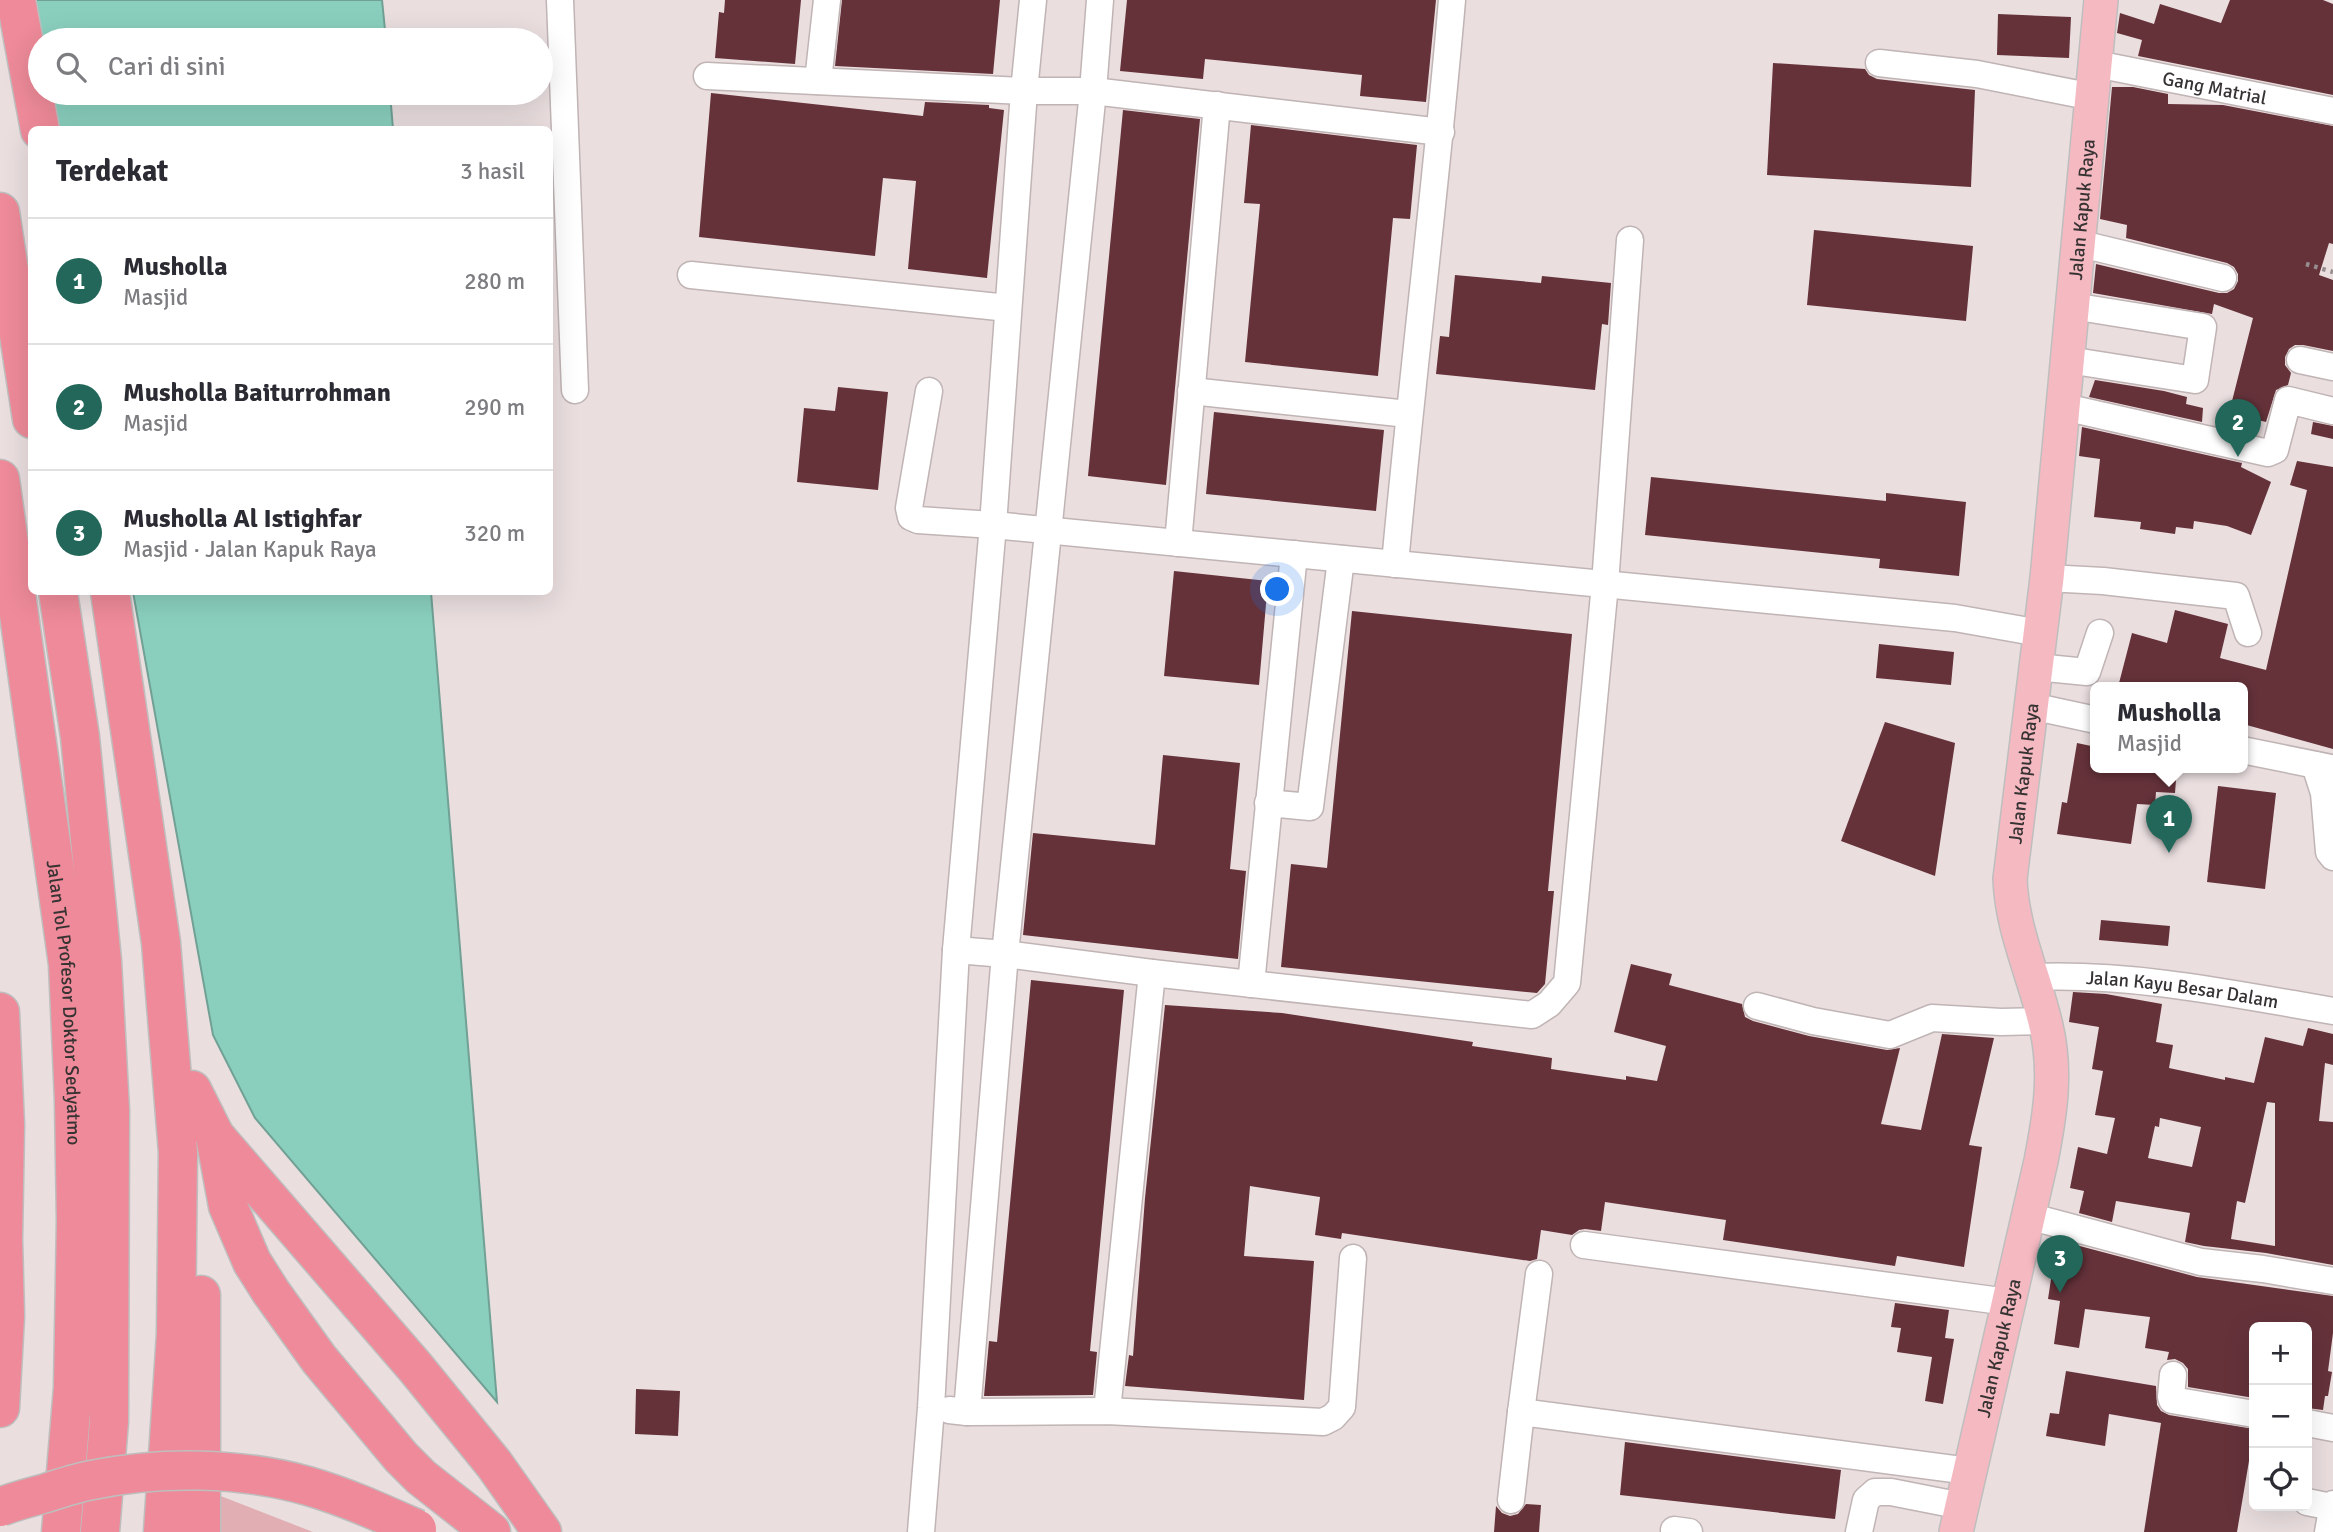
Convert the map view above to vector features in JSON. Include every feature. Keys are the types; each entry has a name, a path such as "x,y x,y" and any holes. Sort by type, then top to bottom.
{"highway":[{"path":"16,0 28,65"},
{"path":"35,105 39,126"},
{"path":"0,212 28,393"},
{"name":"Jalan Tol Profesor Doktor Sedyatmo","path":"0,479 68,964 76,1221 73,1388 61,1532"},
{"name":"Jalan Tol Profesor Doktor Sedyatmo","path":"58,595 80,737 102,961 110,1110 109,1421 100,1532"},
{"path":"110,595 161,943 178,1152 176,1334 163,1532"},
{"path":"161,943 192,1090 202,1327 201,1532"},
{"path":"0,1012 5,1125 5,1317 0,1408"},
{"path":"192,1090 215,1136 415,1367 494,1464 542,1532"},
{"path":"215,1136 228,1206 237,1231 271,1292 319,1359 401,1457 421,1477 491,1532"},
{"path":"0,1507 102,1478 184,1471 270,1478 306,1486 351,1501 420,1531"}],"main road":[{"name":"Jalan Kapuk Raya","path":"1959,1519 2050,1117 2053,1087 2045,1021 2016,926 2010,879 2047,579 2101,0"}],"street":[{"path":"559,0 575,390"},
{"path":"818,81 827,0"},
{"path":"921,1532 931,1408 956,950 993,525 1033,0"},
{"path":"967,1412 1005,954 1100,0"},
{"path":"1395,564 1408,414 1441,132 1452,0"},
{"path":"1879,64 1977,74 2093,97"},
{"name":"Gang Matrial","path":"2096,64 2333,111"},
{"path":"707,76 1024,91 1093,91 1441,132"},
{"path":"1178,543 1217,105"},
{"path":"956,950 1532,1015 1549,1004 1567,983 1605,584 1630,240"},
{"path":"2077,243 2223,278"},
{"path":"691,275 1008,308"},
{"path":"2068,360 2195,380 2203,327 2072,306"},
{"path":"2300,360 2333,367"},
{"path":"929,391 909,508 911,517 918,520 1047,530 1955,618 2040,633"},
{"path":"1191,391 1408,414"},
{"path":"2064,407 2268,453 2275,450 2288,400 2333,411"},
{"path":"1251,984 1294,554"},
{"path":"1268,803 1310,807 1341,559"},
{"path":"2047,579 2103,581 2236,596 2248,633"},
{"path":"2036,667 2087,672 2100,633"},
{"path":"2031,706 2090,719"},
{"path":"2248,751 2324,766 2329,852 2333,857"},
{"path":"1107,1411 1152,973"},
{"name":"Jalan Kayu Besar Dalam","path":"2033,977 2066,976 2165,984 2333,1011"},
{"path":"1757,1006 1813,1021 1890,1035 1932,1018 2001,1022 2045,1021"},
{"path":"2028,1216 2201,1262 2333,1281"},
{"path":"1584,1245 2008,1302"},
{"path":"931,1408 967,1412 1107,1411 1323,1422 1334,1417 1342,1407 1353,1258"},
{"path":"1511,1500 1539,1274"},
{"path":"2173,1375 2172,1400 2249,1413"},
{"path":"1521,1412 1969,1471"},
{"path":"2312,1424 2333,1428"},
{"path":"1859,1532 1866,1500 1875,1492 1891,1492 1959,1519"},
{"path":"2312,1503 2333,1506 2328,1532"}],"path":[{"path":"2306,264 2333,272"}],"shaded area":[{"path":"27,0 382,0 385,28 36,28"},
{"path":"45,105 391,105 393,126 49,126"},
{"path":"134,595 431,595 497,1402 255,1118 213,1035"},
{"path":"218,1495 313,1532 220,1532"}],"building":[{"path":"725,0 801,0 795,64 715,58 719,12 724,13"},
{"path":"842,0 1000,0 993,74 835,66"},
{"path":"1127,0 1436,0 1426,102 1360,96 1362,75 1205,59 1203,79 1120,71"},
{"path":"2230,0 2323,0 2333,4 2333,95 2138,56 2142,40 2117,33 2120,13 2154,24 2160,4 2221,23"},
{"path":"1998,14 2071,17 2069,58 1997,55"},
{"path":"1773,63 1865,69 1877,79 1975,90 1971,187 1767,175"},
{"path":"2112,87 2133,87 2168,94 2168,104 2223,105 2333,126 2333,244 2329,243 2319,275 2333,280 2333,351 2303,345 2295,345 2289,349 2285,357 2285,365 2291,373 2288,385 2276,390 2266,422 2229,413 2253,318 2214,304 2212,314 2093,293 2096,264 2219,293 2234,289 2238,281 2234,267 2227,263 2126,238 2127,225 2100,219"},
{"path":"711,93 923,116 925,102 989,105 989,108 1004,110 987,278 908,269 916,181 883,178 875,256 699,237"},
{"path":"1123,110 1200,119 1166,485 1088,476"},
{"path":"1251,125 1417,145 1410,219 1393,218 1378,376 1245,362 1260,204 1244,203"},
{"path":"1814,230 1973,246 1966,321 1807,305"},
{"path":"1455,275 1541,283 1542,276 1611,283 1608,325 1602,324 1595,390 1436,374 1440,336 1449,337"},
{"path":"2095,380 2187,397 2186,404 2203,408 2202,422 2089,397"},
{"path":"838,387 888,392 878,490 797,482 804,408 835,411"},
{"path":"1214,412 1384,430 1376,511 1206,494"},
{"path":"2313,422 2333,426 2333,439 2311,434"},
{"path":"2082,427 2242,463 2241,467 2271,482 2251,535 2227,526 2194,521 2193,529 2176,527 2175,534 2140,529 2141,522 2094,517 2100,459 2079,456"},
{"path":"2297,461 2333,467 2333,749 2248,725 2248,682 2119,682 2132,633 2167,643 2175,610 2228,624 2220,658 2266,670 2307,490 2290,485"},
{"path":"1651,477 1886,501 1886,493 1966,502 1959,576 1879,568 1880,559 1645,535"},
{"path":"1174,571 1268,581 1259,685 1164,676"},
{"path":"1352,611 1572,634 1548,891 1554,891 1545,984 1537,993 1281,967 1291,864 1327,868"},
{"path":"1879,644 1954,652 1951,685 1876,678"},
{"path":"1885,722 1955,743 1935,876 1841,841"},
{"path":"2077,743 2090,746 2090,773 2177,773 2175,793 2156,792 2155,805 2137,804 2131,844 2057,834 2062,802 2067,803"},
{"path":"1163,755 1240,763 1230,869 1246,871 1238,959 1023,935 1033,833 1155,845"},
{"path":"2218,786 2276,793 2265,889 2207,882"},
{"path":"2101,920 2170,926 2168,946 2099,940"},
{"path":"1631,964 1672,974 1669,985 1742,1004 1745,1017 1753,1021 1809,1036 1887,1050 1900,1048 1881,1124 1921,1130 1942,1034 1994,1038 1969,1145 1982,1147 1964,1267 1897,1256 1895,1266 1723,1240 1726,1220 1605,1202 1601,1231 1585,1229 1572,1235 1541,1230 1537,1259 1530,1261 1342,1233 1341,1239 1315,1235 1320,1197 1250,1186 1244,1256 1314,1261 1304,1400 1125,1386 1129,1355 1133,1356 1145,1198 1165,1005 1282,1013 1473,1042 1472,1046 1552,1058 1551,1069 1626,1080 1626,1076 1657,1081 1666,1046 1614,1032"},
{"path":"1031,980 1124,990 1090,1351 1097,1352 1093,1395 984,1396 989,1341 997,1342"},
{"path":"2073,992 2106,994 2162,1004 2156,1042 2173,1045 2169,1068 2254,1083 2265,1037 2303,1046 2308,1028 2333,1034 2333,1065 2325,1063 2319,1121 2333,1122 2333,1265 2185,1242 2190,1213 2116,1201 2112,1222 2079,1213 2084,1191 2070,1188 2078,1147 2107,1154 2115,1118 2095,1115 2103,1071 2092,1069 2099,1027 2069,1022","holes":["2267,1102 2275,1103 2275,1246 2231,1239 2237,1201 2245,1203","2160,1118 2201,1127 2192,1167 2148,1158 2155,1126 2159,1127"]},
{"path":"2057,1240 2197,1277 2333,1296 2333,1333 2328,1371 2332,1372 2323,1410 2312,1409 2312,1322 2249,1322 2249,1397 2188,1387 2188,1369 2183,1363 2175,1359 2167,1360 2169,1352 2145,1348 2150,1317 2085,1309 2079,1348 2054,1344 2060,1301 2048,1299"},
{"path":"1895,1303 1949,1310 1945,1338 1954,1339 1943,1404 1925,1401 1932,1357 1897,1352 1901,1328 1891,1327"},
{"path":"2066,1371 2156,1386 2157,1405 2169,1415 2249,1428 2249,1461 2237,1532 2144,1532 2161,1423 2109,1414 2105,1446 2046,1436 2050,1413 2059,1414"},
{"path":"636,1389 680,1391 678,1436 635,1434"},
{"path":"1625,1442 1841,1470 1835,1519 1620,1495"},
{"path":"1526,1504 1541,1505 1539,1532 1494,1532 1496,1506 1502,1513 1510,1516 1518,1514"}],"place":[{"name":"Musholla Baiturrohman","path":"2238,457"},
{"name":"Musholla","path":"2169,853"},
{"name":"Musholla Al Istighfar","path":"2060,1293"}]}
